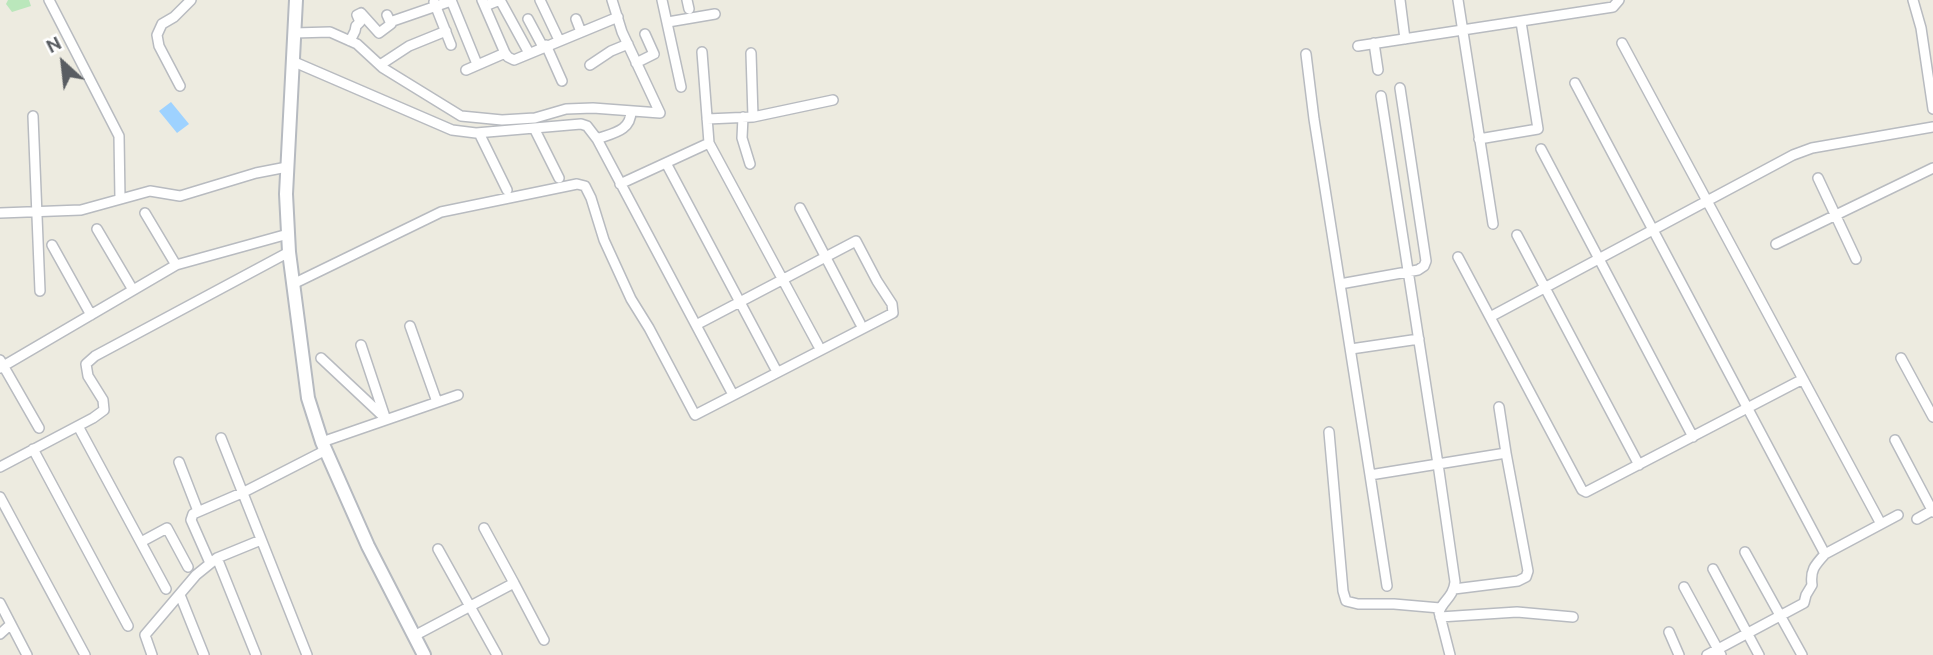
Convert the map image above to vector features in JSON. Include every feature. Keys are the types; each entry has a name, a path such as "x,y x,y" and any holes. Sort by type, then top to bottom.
{"main road":[{"path":"296,0 286,194 289,252 307,398 324,446 368,546 424,655"}],"street":[{"path":"49,0 119,136 120,199"},
{"path":"180,86 156,35 162,24 174,17 191,0"},
{"path":"350,41 360,22 357,15 361,13 379,33 391,24 388,19 451,0 477,64"},
{"path":"529,53 500,0 484,3 505,53 514,60 618,17"},
{"path":"540,0 559,40"},
{"path":"293,33 330,32 357,44 380,65 461,116 502,120 535,117 566,109 593,108 660,113 628,44 612,0"},
{"path":"662,0 681,87"},
{"path":"1400,0 1405,39"},
{"path":"1458,0 1493,224"},
{"path":"1358,46 1613,7 1619,0"},
{"path":"1913,0 1921,28 1933,109"},
{"path":"435,3 451,45"},
{"path":"667,22 715,14"},
{"path":"528,19 562,81"},
{"path":"576,19 582,32"},
{"path":"1479,139 1538,129 1521,22"},
{"path":"536,32 552,25"},
{"path":"380,65 409,46 446,31"},
{"path":"636,62 654,54 645,34"},
{"path":"1374,43 1378,70"},
{"path":"1622,43 1881,524"},
{"path":"590,65 628,44"},
{"path":"702,52 709,143 818,345"},
{"path":"466,70 505,53"},
{"path":"750,164 742,138 748,117 751,53"},
{"path":"1306,54 1387,586"},
{"path":"292,61 452,130 479,133 581,124 587,126 597,139 731,391"},
{"path":"1575,83 1825,554"},
{"path":"1340,284 1422,268 1426,261 1400,88"},
{"path":"1381,96 1455,582 1451,597 1440,613 1451,655"},
{"path":"707,119 748,117 833,100"},
{"path":"597,139 625,128 631,120 631,111"},
{"path":"33,116 40,291"},
{"path":"1490,317 1793,155 1812,148 1933,127"},
{"path":"534,128 559,178"},
{"path":"479,133 507,190"},
{"path":"621,184 709,143"},
{"path":"1541,149 1693,437"},
{"path":"666,163 775,368"},
{"path":"0,213 81,209 150,191 180,196 256,173 287,167"},
{"path":"1776,244 1933,169"},
{"path":"1818,178 1856,259"},
{"path":"293,284 440,212 577,184 585,186 604,240 631,299 695,415 893,313 892,304 856,241 696,325"},
{"path":"800,208 860,323"},
{"path":"145,213 176,265"},
{"path":"97,229 133,290"},
{"path":"39,428 1,365 176,265 288,234"},
{"path":"1517,234 1639,465"},
{"path":"52,246 91,315"},
{"path":"0,467 104,410 103,400 88,376 86,364 95,356 289,252"},
{"path":"1458,257 1586,492 1591,492 1803,379"},
{"path":"410,326 437,402"},
{"path":"1351,349 1419,339"},
{"path":"361,345 386,419"},
{"path":"321,358 386,419"},
{"path":"1901,358 1933,417"},
{"path":"256,655 191,520 193,514 244,492 324,446 386,419 458,395"},
{"path":"1454,589 1518,581 1526,577 1528,571 1499,407"},
{"path":"78,426 166,589"},
{"path":"1329,432 1346,601 1358,604 1394,604 1440,613 1517,612 1573,617"},
{"path":"221,438 307,655"},
{"path":"1895,440 1933,511 1917,519"},
{"path":"33,449 128,626"},
{"path":"1370,475 1506,453"},
{"path":"178,462 198,511"},
{"path":"0,496 85,655"},
{"path":"1707,655 1720,652 1804,603 1812,585 1811,574 1825,554 1898,515"},
{"path":"141,542 171,526 188,567"},
{"path":"484,528 544,640"},
{"path":"152,655 145,635 196,575 213,561 261,540"},
{"path":"438,549 497,655"},
{"path":"1745,552 1802,655"},
{"path":"1713,569 1759,655"},
{"path":"414,636 514,583"},
{"path":"1684,586 1720,652"},
{"path":"180,595 204,655"},
{"path":"0,603 26,654"},
{"path":"0,634 11,624"},
{"path":"1669,632 1679,655"}],"green space":[{"path":"8,0 29,0 31,6 12,12 6,4"}],"water":[{"path":"171,102 189,124 177,133 159,111"}]}
